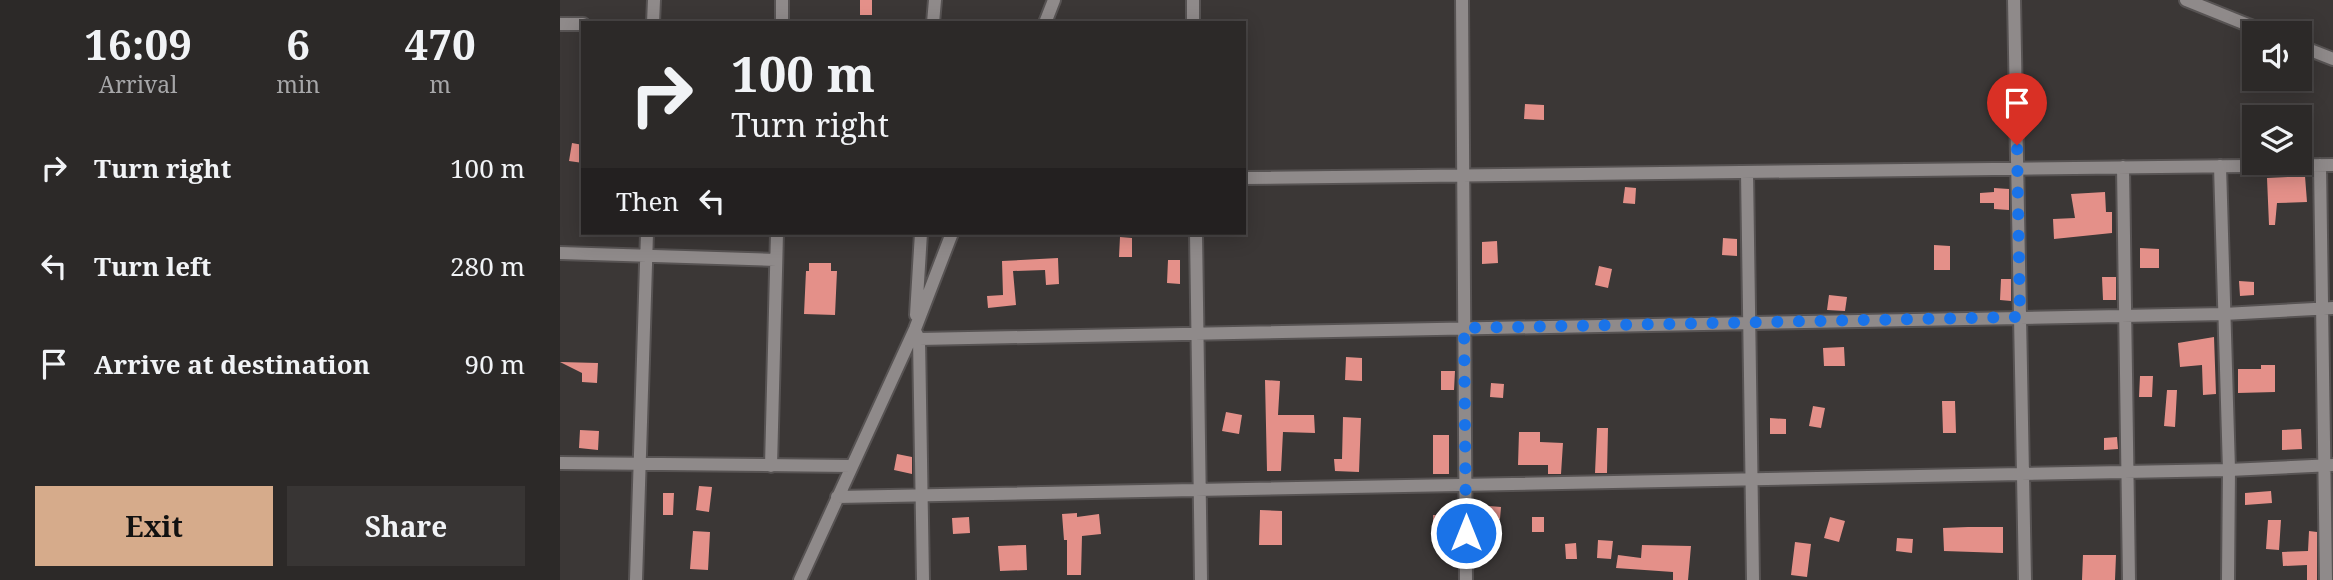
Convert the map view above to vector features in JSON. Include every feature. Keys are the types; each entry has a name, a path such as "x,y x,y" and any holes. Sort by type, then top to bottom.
{"street":[{"path":"653,21 654,0"},
{"path":"782,0 782,21"},
{"path":"933,21 935,0"},
{"path":"1046,21 1054,0"},
{"path":"1193,0 1193,21"},
{"path":"1462,0 1466,580"},
{"path":"2014,0 2025,580"},
{"path":"2186,0 2242,23"},
{"path":"560,24 581,24"},
{"path":"2312,51 2333,60"},
{"path":"1246,178 2326,165 2329,465 2326,580"},
{"path":"2220,166 2229,470 2228,580"},
{"path":"2123,167 2129,580"},
{"path":"1747,172 1753,580"},
{"path":"636,580 647,235"},
{"path":"771,466 777,235"},
{"path":"920,235 917,334 923,580"},
{"path":"800,580 851,466 917,334 951,235"},
{"path":"1196,235 1201,580"},
{"path":"560,253 776,260"},
{"path":"917,334 1198,333 2224,314 2328,308"},
{"path":"560,463 851,466"},
{"path":"837,498 2229,470 2329,465"}],"building":[{"path":"860,0 872,0 872,15 860,15"},
{"path":"1525,104 1544,105 1544,120 1524,119"},
{"path":"572,143 581,145 581,163 569,161"},
{"path":"2305,176 2307,202 2277,203 2275,225 2269,225 2267,178"},
{"path":"1625,187 1636,188 1635,204 1623,203"},
{"path":"1994,188 2009,189 2009,210 1994,209 1994,203 1980,203 1980,193 1994,192"},
{"path":"2105,192 2106,212 2112,212 2112,233 2054,239 2053,219 2075,218 2071,194"},
{"path":"1120,237 1132,238 1132,257 1119,257"},
{"path":"1723,238 1737,239 1737,256 1722,255"},
{"path":"1497,241 1498,263 1482,264 1482,242"},
{"path":"1934,245 1950,246 1950,270 1934,270"},
{"path":"2140,248 2159,249 2159,268 2140,268"},
{"path":"1058,258 1059,284 1046,285 1045,270 1013,271 1016,305 988,308 987,296 1003,295 1002,261"},
{"path":"1168,260 1180,260 1180,284 1167,283"},
{"path":"809,263 831,263 831,271 837,271 835,315 804,314 806,271 809,271"},
{"path":"1599,266 1612,269 1608,288 1595,285"},
{"path":"2102,277 2116,277 2116,300 2103,300"},
{"path":"2001,279 2011,279 2011,301 2000,300"},
{"path":"2239,281 2254,282 2254,295 2240,296"},
{"path":"1829,295 1847,297 1845,311 1827,310"},
{"path":"2214,337 2216,394 2203,395 2202,365 2180,367 2178,343"},
{"path":"1844,347 1845,366 1824,366 1823,348"},
{"path":"1346,357 1362,358 1362,381 1345,380"},
{"path":"560,362 598,363 597,383 582,382 582,373"},
{"path":"2261,365 2275,365 2275,392 2238,393 2238,369 2261,369"},
{"path":"1441,371 1455,371 1454,390 1441,390"},
{"path":"2140,376 2153,376 2152,397 2139,397"},
{"path":"1265,380 1280,381 1278,415 1314,415 1315,433 1283,432 1281,471 1267,471"},
{"path":"1491,383 1504,384 1503,398 1490,397"},
{"path":"2167,390 2177,390 2175,427 2164,426"},
{"path":"1942,401 1955,401 1956,433 1943,433"},
{"path":"1813,406 1825,408 1821,428 1809,426"},
{"path":"1226,412 1242,415 1239,434 1222,431"},
{"path":"1343,417 1361,418 1359,472 1335,471 1334,459 1342,459"},
{"path":"1770,418 1786,419 1786,434 1770,434"},
{"path":"1597,428 1608,428 1607,473 1595,473"},
{"path":"2301,429 2302,449 2282,450 2282,430"},
{"path":"580,430 599,431 598,450 579,448"},
{"path":"1519,432 1540,432 1540,442 1563,443 1561,474 1548,474 1548,465 1518,465"},
{"path":"1433,435 1449,435 1449,474 1433,474"},
{"path":"2117,437 2118,449 2104,450 2104,438"},
{"path":"897,454 912,457 912,474 894,470"},
{"path":"699,486 712,487 709,512 696,510"},
{"path":"2271,491 2272,503 2245,505 2245,493"},
{"path":"663,493 674,493 673,515 663,515"},
{"path":"1489,506 1501,507 1500,519 1488,519"},
{"path":"1260,510 1282,511 1282,545 1259,545"},
{"path":"1077,513 1077,517 1099,514 1101,534 1082,536 1081,575 1067,575 1067,540 1064,540 1062,514"},
{"path":"1433,515 1448,515 1448,526 1433,526"},
{"path":"969,517 970,533 953,534 952,518"},
{"path":"1532,517 1544,517 1544,532 1532,532"},
{"path":"1830,517 1845,521 1839,542 1824,538"},
{"path":"2268,520 2281,520 2279,550 2266,549"},
{"path":"2003,527 2003,553 1944,551 1943,528"},
{"path":"693,531 710,532 708,570 690,569"},
{"path":"2309,531 2317,532 2317,580 2307,580 2307,565 2283,566 2282,552 2308,551"},
{"path":"1897,538 1913,539 1912,553 1896,551"},
{"path":"1598,540 1613,541 1611,559 1597,558"},
{"path":"1795,542 1811,544 1807,577 1791,575"},
{"path":"1576,543 1577,559 1566,559 1565,544"},
{"path":"1026,545 1027,570 1000,571 998,546"},
{"path":"1642,545 1691,546 1688,580 1673,580 1673,572 1616,568 1618,555 1641,558"},
{"path":"2083,555 2116,555 2115,580 2082,580"}],"route":[{"path":"1466,533 1464,328 2020,317 2017,145"}]}
